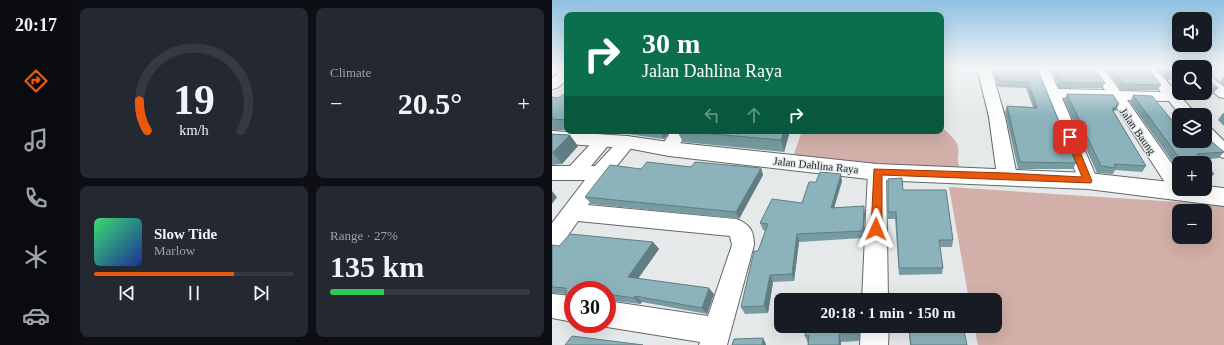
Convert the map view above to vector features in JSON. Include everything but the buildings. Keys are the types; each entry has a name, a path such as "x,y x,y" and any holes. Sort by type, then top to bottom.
{"street":[{"path":"988,84 997,116 1007,176"},
{"path":"1048,84 1088,181"},
{"name":"Jalan Baung","path":"1106,84 1172,179"},
{"path":"1162,84 1172,96"},
{"path":"1212,84 1224,94"},
{"path":"1052,93 1172,97"},
{"path":"1176,100 1183,108"},
{"name":"Jalan Dahlina Raya","path":"567,135 603,141 627,142 674,140 878,172 1007,176 1088,181 1172,192"},
{"path":"1212,139 1224,152"},
{"path":"575,173 603,141"},
{"path":"552,240 600,173 627,142"},
{"path":"875,293 878,172"},
{"path":"552,173 600,173"},
{"name":"Jalan Dahlina Raya","path":"1212,196 1224,197"},
{"path":"572,212 736,228 743,234 744,244 715,338 616,316"},
{"path":"552,306 564,308"},
{"path":"874,345 875,333"}],"shaded area":[{"path":"944,129 957,144 958,162 961,170 793,157 801,134 944,134"},
{"path":"949,187 1209,204 1172,204 1172,244 1212,244 1212,204 1224,205 1224,345 978,345 975,333 1002,333 1002,293 968,293"}],"route":[{"path":"876,229 878,172 1007,176 1088,181 1070,137"}]}
